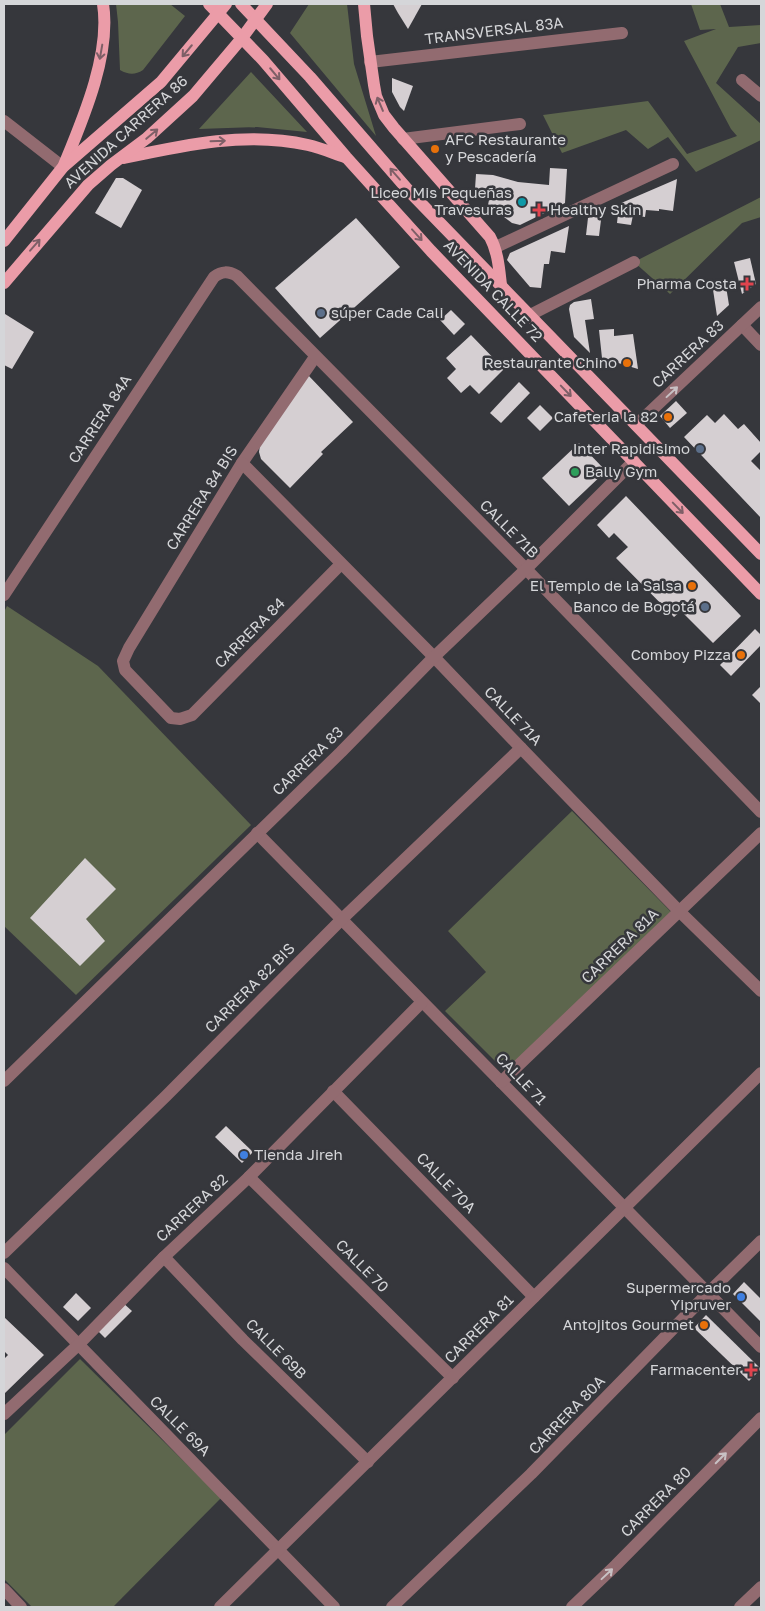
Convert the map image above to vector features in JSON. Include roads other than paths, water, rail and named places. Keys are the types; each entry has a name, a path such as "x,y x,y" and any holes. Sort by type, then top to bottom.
{"main road":[{"path":"63,167 84,113 98,65 104,31 105,14 103,4"},
{"name":"AVENIDA CALLE 72","path":"209,4 222,9 242,38 346,157 438,258 761,594"},
{"name":"AVENIDA CALLE 72","path":"241,4 310,78 408,190 761,554"},
{"name":"AVENIDA CARRERA 86","path":"4,283 88,185 174,115 193,96 268,4"},
{"path":"364,4 370,62 379,105 384,115 403,139 484,228 496,247 501,285"},
{"name":"AVENIDA CARRERA 86","path":"4,242 63,167 155,88 222,9"},
{"path":"119,160 210,141 256,140 284,141 308,145 346,157"}],"street":[{"name":"TRANSVERSAL 83A","path":"370,62 622,33"},
{"path":"742,80 761,96"},
{"path":"4,121 63,167"},
{"path":"403,139 520,124"},
{"path":"496,247 673,164"},
{"path":"530,315 634,262"},
{"name":"CARRERA 84A","path":"4,595 214,277 221,272 231,272"},
{"name":"CALLE 71B","path":"231,272 526,569 761,812"},
{"name":"CARRERA 83","path":"636,425 761,308"},
{"path":"742,325 761,345"},
{"name":"CARRERA 84 BIS","path":"180,719 171,718 125,670 123,661 242,463 315,357"},
{"name":"CARRERA 83","path":"4,1081 634,461"},
{"name":"CALLE 71A","path":"242,463 434,658 679,912 761,991"},
{"name":"CARRERA 84","path":"180,719 192,715 341,564"},
{"name":"CARRERA 82 BIS","path":"4,1253 166,1096 342,920 520,748"},
{"name":"CALLE 71","path":"257,833 761,1347"},
{"name":"CARRERA 81A","path":"501,1082 761,833"},
{"name":"CARRERA 82","path":"4,1414 78,1344 164,1257 249,1177 422,1002"},
{"name":"CARRERA 81","path":"220,1607 761,1073"},
{"name":"CALLE 70A","path":"333,1091 534,1298"},
{"name":"CALLE 70","path":"249,1177 453,1378"},
{"name":"CARRERA 80A","path":"392,1607 531,1474 761,1241"},
{"name":"CALLE 69B","path":"164,1257 243,1340 368,1462"},
{"name":"CALLE 69A","path":"4,1268 334,1607"},
{"name":"CARRERA 80","path":"572,1607 761,1418"},
{"path":"740,1607 761,1587"},
{"path":"4,1589 21,1607"}],"place":[{"name":"AFC Restaurante y Pescadería","path":"435,149"},
{"name":"Liceo Mis Pequeñas Travesuras","path":"522,202"},
{"name":"Healthy Skin","path":"539,210"},
{"name":"Pharma Costa","path":"747,284"},
{"name":"súper Cade Cali","path":"321,313"},
{"name":"Restaurante Chino","path":"627,363"},
{"name":"Cafeteria la 82","path":"668,417"},
{"name":"Inter Rapidisimo","path":"700,449"},
{"name":"Bally Gym","path":"575,472"},
{"name":"El Templo de la Salsa","path":"692,586"},
{"name":"Banco de Bogotá","path":"705,607"},
{"name":"Comboy Pizza","path":"741,655"},
{"name":"Tienda Jireh","path":"244,1155"},
{"name":"Supermercado Yipruver","path":"741,1297"},
{"name":"Antojitos Gourmet","path":"704,1325"},
{"name":"Farmacenter","path":"751,1370"}]}
